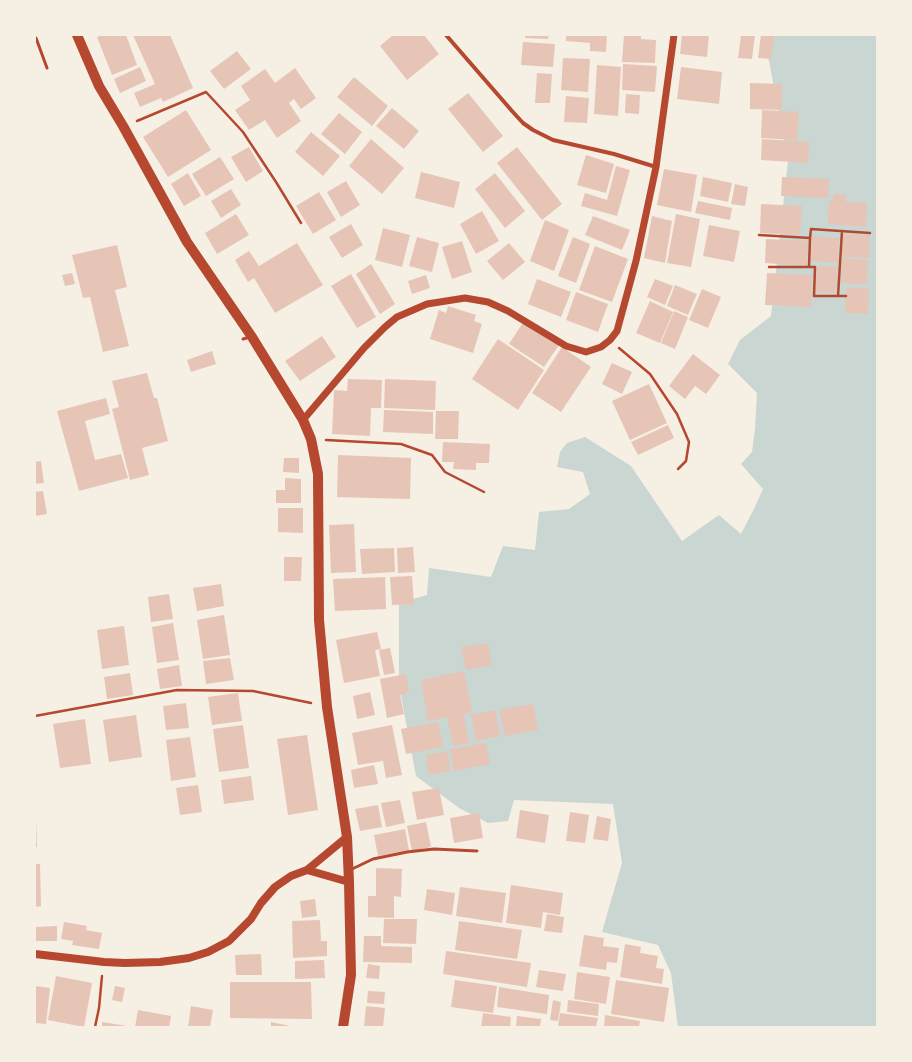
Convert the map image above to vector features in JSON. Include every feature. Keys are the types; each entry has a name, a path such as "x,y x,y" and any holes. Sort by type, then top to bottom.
{"main road":[{"path":"77,35 100,86 187,242 247,338 303,420 311,439 318,474 319,620 327,707 347,837 350,882 351,976 343,1027"},
{"path":"35,954 125,963 167,961 189,958 219,947 229,941 251,919 261,903 275,886 291,876 307,870 347,837"},
{"path":"307,870 350,882"}],"street":[{"path":"446,35 518,117 532,130 553,140 614,154 656,167"},
{"path":"303,420 364,348 397,317 427,304 465,298 488,302 508,311 566,346 586,352 601,347 610,340 617,331 636,261 656,167 674,35"}],"lane":[{"path":"36,38 46,68"},
{"path":"349,870 372,860 402,853 434,849 477,851"}],"path":[{"path":"123,126 146,118 206,92 243,132 301,223"},
{"path":"809,267 811,229 870,233"},
{"path":"838,296 842,231"},
{"path":"759,235 810,238"},
{"path":"769,267 815,267 814,296 846,296"},
{"path":"610,340 650,374 677,414 689,442 686,461 678,469"},
{"path":"311,439 401,444 432,455 445,472 484,492"},
{"path":"35,716 177,690 253,691 327,707"},
{"path":"95,1027 99,1008 104,962"}],"shaded area":[{"path":"764,35 877,35 877,1027 678,1027 671,973 658,945 602,932 622,863 613,804 514,800 508,821 488,823 459,808 416,776 399,685 399,603 427,595 429,568 491,577 503,546 535,550 539,512 569,509 590,494 583,472 557,467 560,452 567,443 585,437 631,466 682,541 719,515 741,534 763,489 741,464 752,452 757,393 728,364 740,340 771,316 788,161"}],"building":[{"path":"102,35 126,35 137,65 112,75 97,37"},
{"path":"133,35 170,35 193,88 163,102 161,98 140,107 134,93 155,84"},
{"path":"393,35 424,35 439,54 407,80 380,46"},
{"path":"525,35 549,35 548,39 525,38"},
{"path":"566,35 607,35 606,52 590,51 590,43 566,41"},
{"path":"624,35 641,35 641,39 656,40 655,63 622,62"},
{"path":"682,35 709,35 707,57 680,54"},
{"path":"741,35 755,35 752,59 738,58"},
{"path":"761,35 774,35 771,59 758,58"},
{"path":"523,42 555,44 553,67 521,65"},
{"path":"237,51 251,69 224,89 210,71"},
{"path":"563,58 590,59 588,92 561,90"},
{"path":"623,64 657,66 655,92 622,90"},
{"path":"597,65 621,67 618,116 594,114"},
{"path":"140,67 146,81 120,93 114,79"},
{"path":"681,67 722,72 719,104 677,99"},
{"path":"295,68 316,98 301,109 294,99 289,103 301,121 277,138 265,120 249,130 235,110 250,100 241,86 265,69 275,83"},
{"path":"537,73 552,74 550,103 535,103"},
{"path":"354,77 388,106 372,126 337,97"},
{"path":"750,83 782,84 782,110 750,109"},
{"path":"468,93 503,136 483,152 448,109"},
{"path":"626,94 640,95 639,114 625,113"},
{"path":"566,96 589,98 587,123 564,122"},
{"path":"392,108 419,131 404,149 376,126"},
{"path":"186,110 211,150 168,177 143,137"},
{"path":"762,110 799,112 797,140 761,138"},
{"path":"339,113 362,132 345,154 321,134"},
{"path":"311,132 340,156 323,176 295,152"},
{"path":"371,139 404,168 382,194 349,166"},
{"path":"762,139 809,142 808,163 761,160"},
{"path":"249,147 263,171 246,182 231,157"},
{"path":"517,147 562,204 542,220 497,163"},
{"path":"586,155 614,164 606,193 577,185"},
{"path":"220,157 234,179 206,196 192,174"},
{"path":"616,166 630,170 617,216 581,206 585,193 607,200"},
{"path":"664,169 697,175 691,212 657,205"},
{"path":"421,172 460,182 454,208 415,198"},
{"path":"188,173 201,196 184,206 171,184"},
{"path":"495,173 525,211 505,228 475,189"},
{"path":"703,177 732,183 728,202 700,196"},
{"path":"782,177 829,179 828,198 781,196"},
{"path":"346,181 360,205 341,217 327,192"},
{"path":"735,184 748,187 745,206 731,204"},
{"path":"231,189 241,205 221,218 211,201"},
{"path":"319,192 336,220 313,234 296,206"},
{"path":"833,194 846,195 846,202 867,203 866,227 828,224 829,200 833,201"},
{"path":"698,201 732,208 730,220 695,213"},
{"path":"761,204 802,206 800,235 760,233"},
{"path":"482,211 499,241 476,254 460,224"},
{"path":"236,214 249,235 217,254 205,233"},
{"path":"676,214 700,219 691,267 667,263"},
{"path":"593,216 630,230 622,250 585,235"},
{"path":"652,216 672,221 665,263 644,258"},
{"path":"545,220 569,230 554,271 530,261"},
{"path":"351,224 363,245 342,258 329,237"},
{"path":"709,225 740,231 734,262 703,256"},
{"path":"383,228 410,235 402,267 375,260"},
{"path":"843,234 870,235 869,258 842,257"},
{"path":"812,236 839,238 838,263 810,261"},
{"path":"417,237 439,243 432,272 409,266"},
{"path":"573,237 590,244 576,283 558,276"},
{"path":"766,239 808,241 807,266 765,263"},
{"path":"462,241 472,272 452,279 442,247"},
{"path":"297,243 323,285 275,313 254,278 248,282 235,260 249,251 259,266"},
{"path":"509,243 525,262 503,280 487,261"},
{"path":"117,245 127,287 115,290 129,346 103,352 90,297 83,298 72,255"},
{"path":"595,246 628,259 612,302 579,290"},
{"path":"842,258 868,260 867,285 841,283"},
{"path":"371,264 395,304 380,314 356,274"},
{"path":"816,266 838,267 836,293 815,292"},
{"path":"72,273 75,284 65,286 62,275"},
{"path":"767,273 812,275 811,307 765,305"},
{"path":"351,274 376,317 357,328 331,286"},
{"path":"426,275 430,288 412,294 408,281"},
{"path":"537,279 571,292 561,317 528,304"},
{"path":"655,279 673,286 665,305 647,297"},
{"path":"675,285 697,294 688,315 667,306"},
{"path":"846,287 869,289 868,314 845,313"},
{"path":"702,289 721,297 708,328 689,320"},
{"path":"576,292 608,304 598,332 566,320"},
{"path":"650,301 673,312 660,343 636,333"},
{"path":"448,306 476,315 474,321 482,324 473,353 430,339 439,310 446,313"},
{"path":"674,311 688,317 675,349 661,343"},
{"path":"524,321 559,345 544,367 509,344"},
{"path":"322,336 336,357 300,381 285,361"},
{"path":"498,339 544,370 518,410 472,379"},
{"path":"562,347 591,367 561,412 532,393"},
{"path":"212,351 216,364 191,372 187,360"},
{"path":"693,354 720,375 706,394 695,386 685,399 669,386"},
{"path":"612,363 632,372 622,394 602,384"},
{"path":"147,373 154,398 157,398 168,441 142,448 149,475 130,480 112,409 119,407 112,381"},
{"path":"348,379 382,380 381,408 371,408 370,436 332,434 334,390 347,391"},
{"path":"385,379 436,381 435,410 384,408"},
{"path":"649,384 667,423 630,440 612,401"},
{"path":"106,398 110,414 85,421 95,460 121,454 128,478 79,491 57,411"},
{"path":"384,410 433,412 433,434 383,432"},
{"path":"436,411 459,411 458,439 435,439"},
{"path":"668,425 674,438 638,455 631,442"},
{"path":"443,442 490,444 489,463 476,463 476,470 453,469 454,462 442,462"},
{"path":"338,455 411,458 410,499 337,497"},
{"path":"284,458 299,458 299,473 283,472"},
{"path":"41,461 44,483 35,484 35,462"},
{"path":"285,478 301,479 301,503 276,503 276,490 285,490"},
{"path":"43,491 47,514 35,516 35,492"},
{"path":"278,508 303,508 303,533 278,532"},
{"path":"354,524 356,572 331,573 329,525"},
{"path":"413,547 415,572 398,573 397,548"},
{"path":"394,548 395,572 362,574 360,549"},
{"path":"284,557 302,557 301,581 284,581"},
{"path":"412,576 414,604 392,605 390,577"},
{"path":"385,577 386,609 335,611 333,579"},
{"path":"221,584 224,606 197,611 193,588"},
{"path":"169,594 173,619 151,622 148,597"},
{"path":"224,615 230,655 203,659 197,620"},
{"path":"173,623 179,660 157,663 152,627"},
{"path":"124,626 129,665 102,669 97,630"},
{"path":"377,632 381,649 375,650 380,676 344,683 336,640"},
{"path":"488,643 492,665 466,670 461,647"},
{"path":"390,648 395,673 384,675 379,650"},
{"path":"230,658 234,680 206,684 203,661"},
{"path":"179,665 182,686 160,689 157,669"},
{"path":"464,671 472,712 464,714 469,743 453,746 447,717 428,721 421,680"},
{"path":"130,673 133,695 107,699 104,677"},
{"path":"406,674 409,693 400,695 404,714 387,718 380,679"},
{"path":"370,692 375,715 357,719 353,696"},
{"path":"238,693 242,721 212,725 208,697"},
{"path":"186,703 189,728 166,730 163,706"},
{"path":"533,704 538,730 505,736 499,710"},
{"path":"495,710 500,736 476,741 471,715"},
{"path":"136,715 142,757 109,762 103,720"},
{"path":"85,719 91,764 60,768 53,724"},
{"path":"438,722 443,747 406,754 401,729"},
{"path":"243,725 249,768 219,772 213,729"},
{"path":"392,725 402,775 386,778 383,761 358,765 352,733"},
{"path":"307,735 318,810 288,815 277,739"},
{"path":"190,737 196,777 171,781 166,740"},
{"path":"486,743 490,764 454,771 450,749"},
{"path":"447,751 451,771 429,775 426,755"},
{"path":"374,765 378,784 354,788 351,770"},
{"path":"251,776 254,800 224,804 221,780"},
{"path":"198,785 202,812 180,815 176,788"},
{"path":"439,788 444,815 417,820 412,792"},
{"path":"400,800 405,823 386,827 381,803"},
{"path":"378,805 382,827 360,831 355,809"},
{"path":"520,810 549,815 545,843 516,838"},
{"path":"570,812 589,815 585,843 566,841"},
{"path":"479,813 483,838 454,843 450,818"},
{"path":"597,816 611,819 608,841 593,839"},
{"path":"36,819 37,847 35,847"},
{"path":"426,822 431,847 412,851 407,826"},
{"path":"405,829 409,850 378,856 374,835"},
{"path":"35,864 40,864 41,906 35,907"},
{"path":"376,868 402,869 401,897 394,896 394,918 368,917 368,896 376,896"},
{"path":"511,885 563,893 560,915 543,912 541,928 506,923"},
{"path":"460,887 506,893 502,923 456,916"},
{"path":"427,889 455,893 452,915 424,910"},
{"path":"315,899 317,916 302,918 300,901"},
{"path":"547,914 564,917 562,933 544,931"},
{"path":"384,919 417,919 416,944 383,943"},
{"path":"320,920 321,941 327,941 327,956 293,958 292,921"},
{"path":"459,921 522,930 517,959 455,950"},
{"path":"64,922 87,926 86,930 102,933 99,949 72,945 73,941 61,939"},
{"path":"57,926 57,941 35,941 35,927"},
{"path":"584,935 604,938 603,946 619,948 617,963 607,962 606,970 579,966"},
{"path":"364,936 381,936 381,946 412,947 412,963 363,962"},
{"path":"625,944 641,947 640,953 658,956 656,968 664,969 662,984 620,977"},
{"path":"446,951 531,963 527,987 443,974"},
{"path":"261,954 262,975 236,975 235,955"},
{"path":"324,960 325,978 295,979 295,961"},
{"path":"368,964 380,966 379,979 366,978"},
{"path":"539,970 566,974 563,991 536,987"},
{"path":"577,972 610,977 606,1004 574,999"},
{"path":"56,976 92,983 84,1027 48,1020"},
{"path":"455,980 497,986 493,1013 451,1007"},
{"path":"616,980 669,988 664,1022 611,1014"},
{"path":"230,982 311,982 312,1019 230,1018"},
{"path":"35,986 50,988 46,1024 35,1023"},
{"path":"115,986 125,988 122,1002 112,1000"},
{"path":"499,987 549,995 547,1014 497,1007"},
{"path":"368,991 385,992 384,1004 367,1003"},
{"path":"553,1000 561,1002 558,1021 550,1020"},
{"path":"568,1000 599,1004 598,1016 567,1012"},
{"path":"191,1006 213,1010 210,1027 188,1027"},
{"path":"366,1006 385,1008 383,1027 364,1027"},
{"path":"138,1010 171,1016 169,1027 135,1027"},
{"path":"483,1013 511,1017 510,1027 481,1027"},
{"path":"560,1013 598,1018 596,1027 558,1027"},
{"path":"605,1015 640,1021 639,1027 604,1027"},
{"path":"517,1016 541,1019 540,1027 516,1027"},
{"path":"102,1022 127,1026 127,1027 102,1027"},
{"path":"271,1022 290,1026 290,1027 271,1027"}]}
